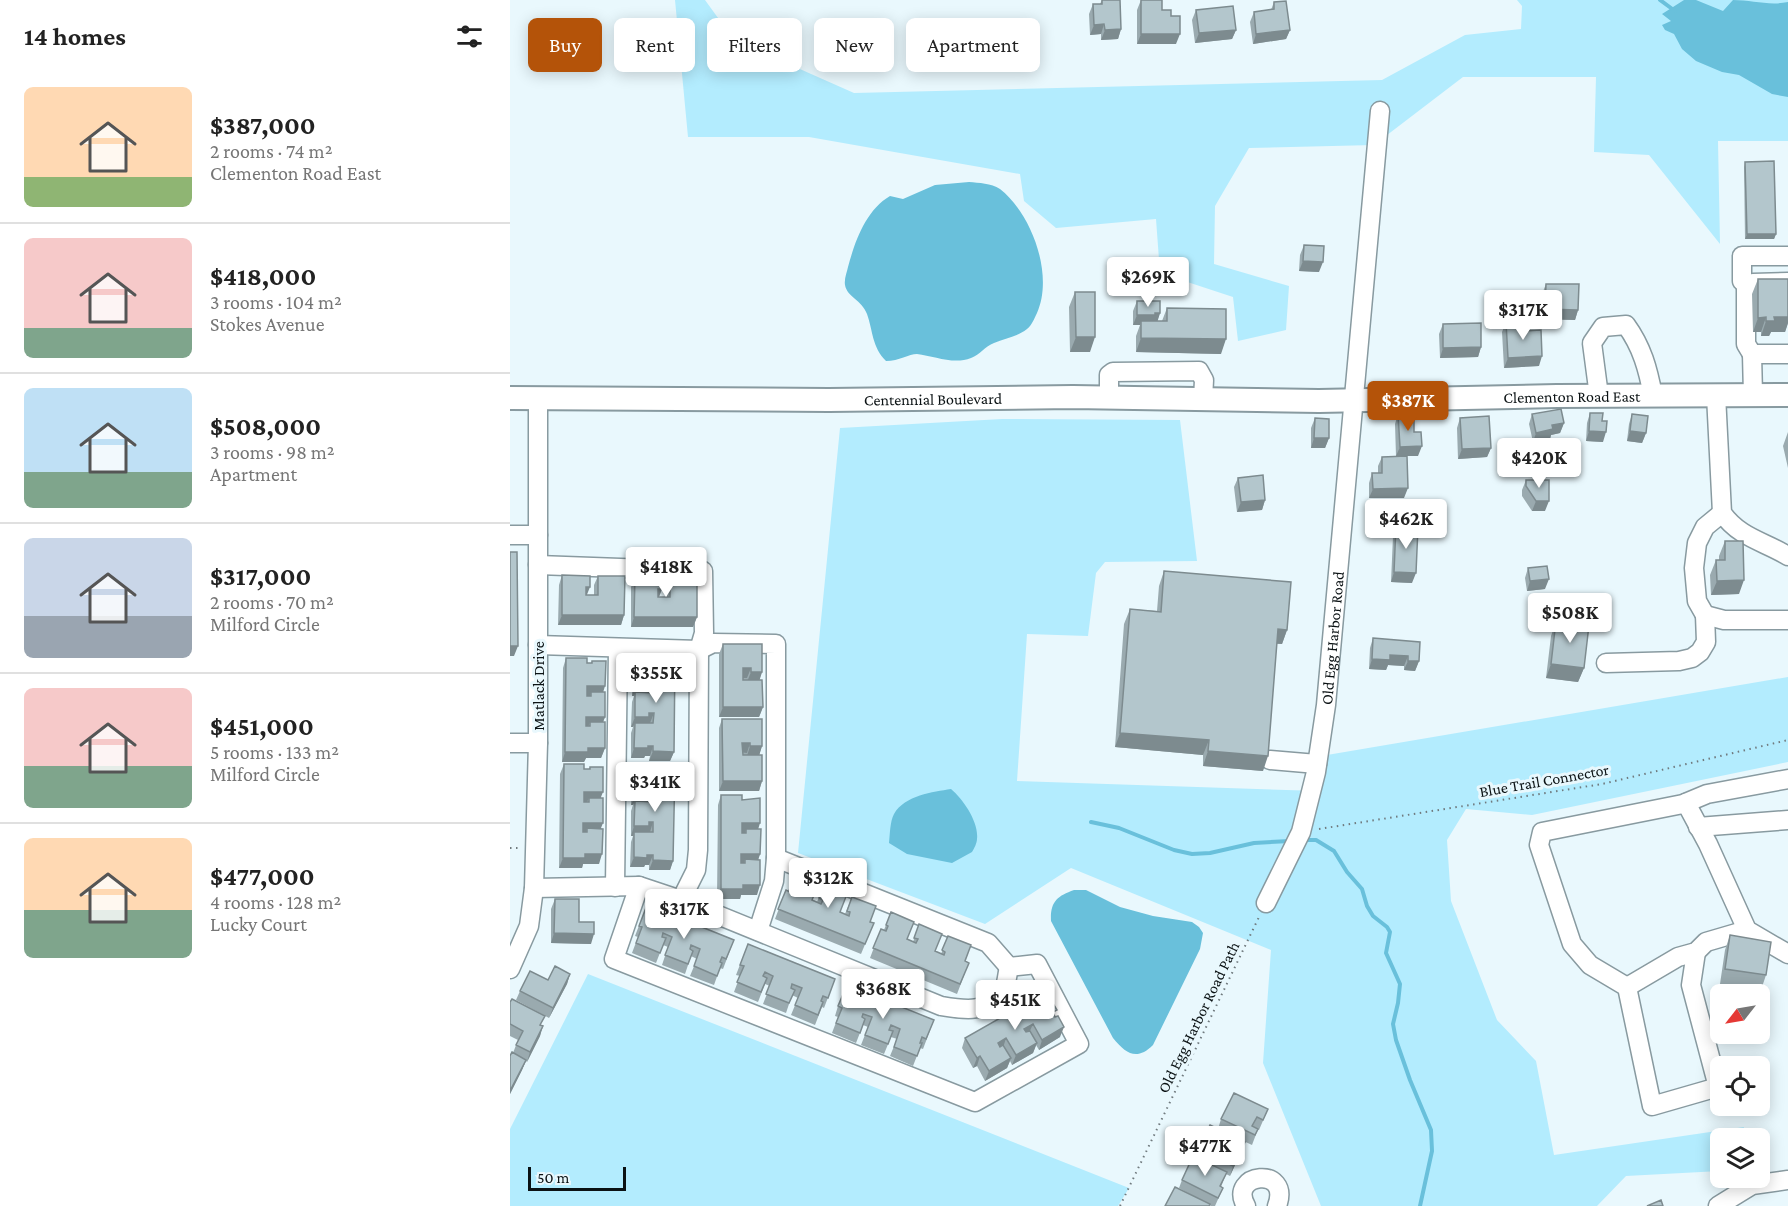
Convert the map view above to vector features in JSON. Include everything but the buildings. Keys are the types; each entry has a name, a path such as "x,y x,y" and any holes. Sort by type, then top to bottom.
{"main road":[{"name":"Clementon Road East","path":"1354,400 1788,395"},
{"name":"Centennial Boulevard","path":"510,398 829,400 1109,397 1354,400"}],"street":[{"name":"Old Egg Harbor Road","path":"1266,903 1301,832 1317,764 1326,705 1380,111"},
{"path":"1748,286 1742,280 1742,256 1788,256"},
{"path":"1753,395 1752,354 1746,344 1746,292 1748,286 1753,283 1788,282"},
{"path":"1599,396 1592,343 1603,327 1626,325 1635,337 1646,360 1653,396"},
{"path":"1752,354 1788,354"},
{"path":"1716,395 1722,513 1742,534 1788,556"},
{"name":"Matlack Drive","path":"510,969 529,926 534,888 538,743 538,399"},
{"path":"1605,663 1679,661 1692,658 1700,652 1706,642 1705,615 1697,602 1694,568 1697,543 1705,527 1722,513"},
{"path":"510,535 538,534"},
{"path":"538,565 703,571 704,633 699,650 698,850 696,870 681,900"},
{"path":"1705,615 1724,620 1788,620"},
{"path":"538,645 699,650 713,643 776,644 776,858 774,880 758,932"},
{"path":"615,887 618,648"},
{"path":"510,743 538,743"},
{"path":"1270,760 1317,764"},
{"path":"1696,952 1691,984 1718,1087 1652,1106 1627,987 1590,965 1572,944 1539,845 1542,832 1686,803 1707,795 1788,779"},
{"path":"1686,803 1738,907 1747,930 1788,954"},
{"path":"1698,826 1788,819"},
{"path":"776,858 988,943 1009,967"},
{"path":"639,886 614,959 975,1102 1079,1044 1038,964 1009,967"},
{"path":"534,888 639,886 681,900 941,1006 968,1011 988,1004 1004,989 1009,967"},
{"path":"1627,987 1678,957 1696,952 1706,942 1747,930"},
{"path":"1244,1205 1243,1193 1246,1184 1263,1177 1272,1181 1278,1188 1280,1198 1276,1206"},
{"path":"1718,1206 1752,1185 1788,1180"}],"path":[{"name":"Blue Trail Connector","path":"1301,832 1602,784 1788,740"},
{"name":"Old Egg Harbor Road Path","path":"1120,1206 1266,903"}],"shaded area":[{"path":"675,0 705,0 718,18 707,18 707,72 802,72 802,70 854,93 1382,80 1465,35 1521,29 1522,6 1517,0 1788,0 1788,141 1718,141 1720,244 1649,155 1594,152 1596,77 1463,77 1374,145 1249,148 1215,206 1214,264 1289,286 1286,330 1238,341 1233,297 1160,273 1156,219 1056,228 1024,201 1020,174 809,137 688,137 682,72 695,72 695,18 677,18"},
{"path":"1684,0 1696,0 1723,11 1733,0 1788,2 1788,97 1772,94 1739,75 1722,72 1696,61 1682,49 1674,34 1665,30 1662,25 1671,21 1662,14"},
{"path":"969,182 989,184 1000,189 1022,214 1030,229 1037,246 1043,281 1042,298 1037,313 1030,326 1023,332 991,344 971,358 958,361 917,354 886,361 875,344 865,309 849,293 845,285 845,278 858,237 874,209 890,196 903,199 935,185"},
{"path":"1002,419 1180,420 1197,561 1105,562 1096,573 1088,636 1027,634 1017,781 1319,791 1327,755 1788,677 1788,762 1532,815 1466,809 1447,840 1451,901 1497,1020 1536,1061 1554,1155 1710,1132 1710,1172 1626,1176 1597,1206 1321,1206 1263,1063 1271,950 1071,868 985,924 798,853 840,428"},
{"path":"951,789 973,818 977,841 972,852 952,863 907,854 889,843 894,814 905,802 920,795"},
{"path":"1074,890 1086,890 1120,907 1153,916 1192,922 1203,933 1200,949 1153,1045 1142,1053 1132,1054 1122,1048 1113,1038 1051,921 1053,904 1059,897"},
{"path":"588,974 1129,1188 1118,1206 510,1206 510,1129"}],"waterway":[{"path":"1660,0 1675,11"},
{"path":"1091,822 1119,828 1174,850 1192,854 1210,853 1254,843 1290,841"},
{"path":"1304,840 1316,840 1334,851 1347,872 1362,889 1373,916 1390,932 1386,953 1400,984 1393,1024 1396,1040 1431,1130 1432,1151 1420,1206"}]}
